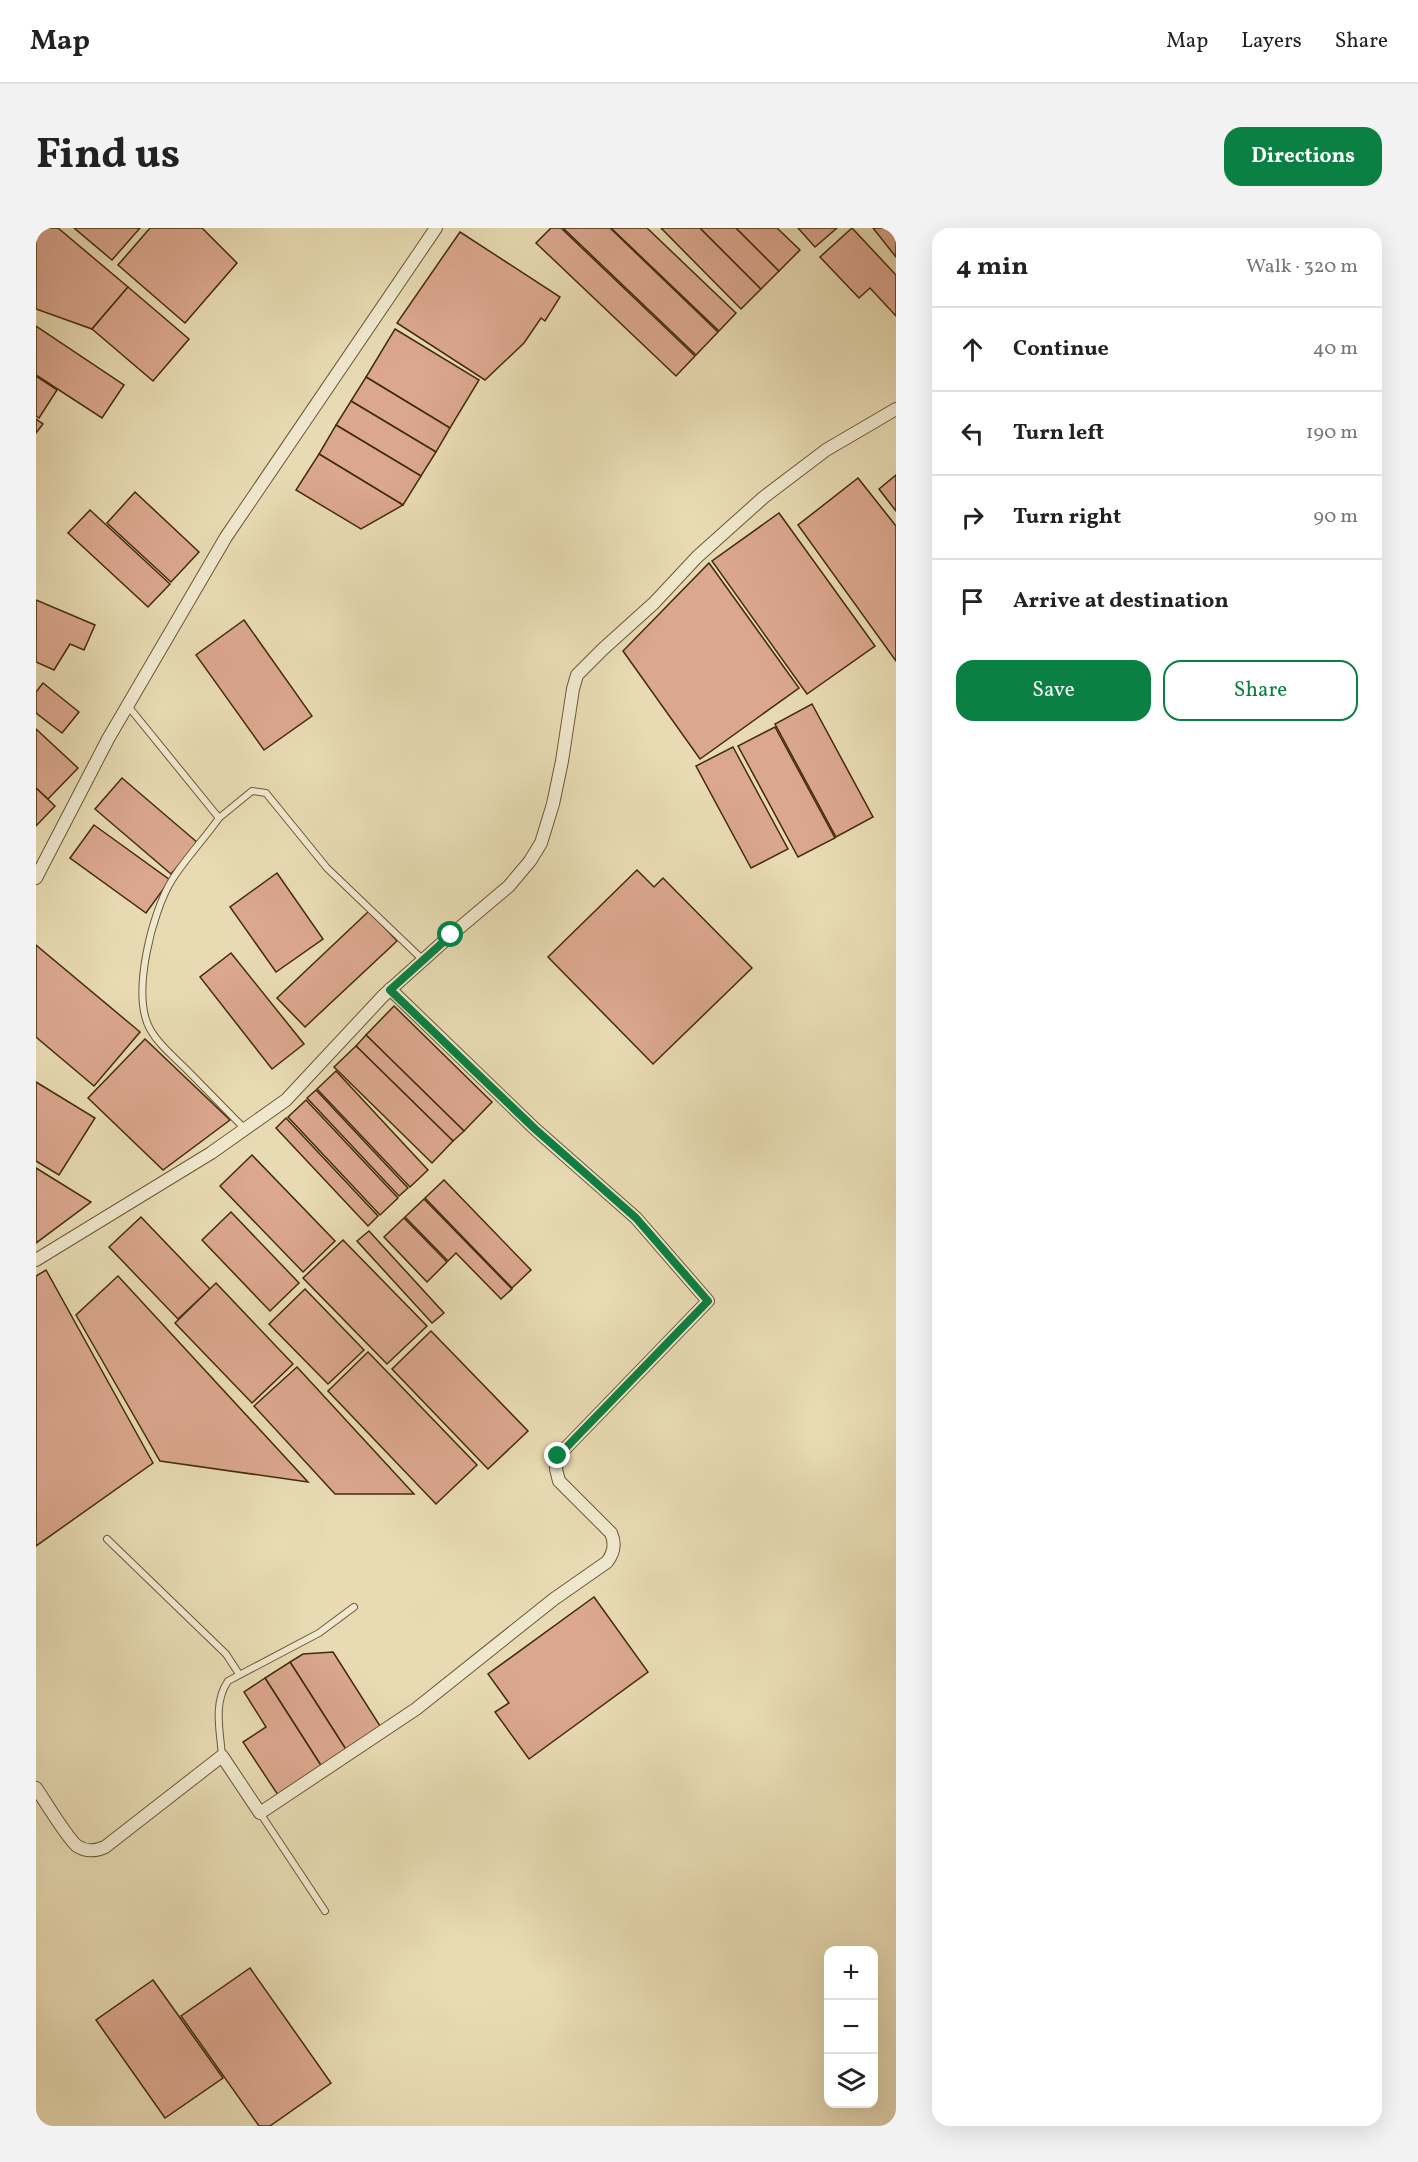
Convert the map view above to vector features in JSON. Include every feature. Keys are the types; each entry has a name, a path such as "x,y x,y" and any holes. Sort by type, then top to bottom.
{"street":[{"path":"36,878 108,739 226,537 436,228"},
{"path":"36,1260 211,1153 286,1100 390,990 508,886 530,861 541,843 553,804 577,675 654,603 697,557 764,497 826,450 896,409"},
{"path":"36,1788 76,1845 86,1850 99,1850 222,1756 260,1814 416,1709 554,1599 607,1562 614,1550 611,1533 559,1481 556,1469 558,1456 708,1301 636,1218 535,1129 390,990"}],"lane":[{"path":"127,705 219,818"},
{"path":"245,1129 157,1040 142,1007 149,942 159,906 172,879 219,818 252,791 266,793 327,868 423,960"},
{"path":"107,1539 226,1654 239,1674"},
{"path":"222,1756 218,1704 228,1681 319,1633 354,1606"},
{"path":"260,1814 325,1911"}],"building":[{"path":"36,228 58,228 128,287 92,329 36,309"},
{"path":"74,228 140,228 112,260"},
{"path":"150,228 202,228 237,263 185,323 118,265"},
{"path":"551,228 561,228 695,356 676,376 536,243"},
{"path":"563,228 610,228 718,332 696,355"},
{"path":"611,228 647,228 736,313 719,331"},
{"path":"661,228 700,228 761,289 741,309"},
{"path":"700,228 736,228 779,271 761,289"},
{"path":"736,228 777,228 800,250 779,271"},
{"path":"798,228 837,228 815,247"},
{"path":"852,228 896,275 896,316 870,288 859,298 820,257"},
{"path":"873,228 896,228 896,257"},
{"path":"460,232 560,297 545,321 541,318 524,343 485,380 397,323"},
{"path":"128,287 189,339 153,381 92,329"},
{"path":"36,326 124,385 102,418 36,375"},
{"path":"395,329 479,380 450,428 366,377"},
{"path":"36,376 57,390 39,418 36,416"},
{"path":"366,377 450,428 436,452 351,401"},
{"path":"351,401 436,452 421,476 336,425"},
{"path":"36,419 43,424 36,433"},
{"path":"336,425 421,476 403,505 319,454"},
{"path":"319,454 403,505 361,529 296,490"},
{"path":"896,475 896,511 879,489"},
{"path":"858,478 896,526 896,661 798,525"},
{"path":"135,492 199,552 171,582 107,523"},
{"path":"90,510 170,584 148,607 68,533"},
{"path":"779,513 875,646 807,694 712,561"},
{"path":"709,563 799,688 700,759 623,651"},
{"path":"36,600 95,625 84,650 70,644 54,670 36,662"},
{"path":"244,620 312,716 264,750 196,655"},
{"path":"43,683 79,712 62,733 36,713 36,692"},
{"path":"812,704 873,817 836,837 775,724"},
{"path":"775,727 835,838 798,857 738,746"},
{"path":"36,729 78,768 48,799 36,788"},
{"path":"733,747 788,849 751,868 696,766"},
{"path":"122,778 198,843 171,874 95,809"},
{"path":"36,788 55,806 36,826"},
{"path":"94,825 170,880 146,913 70,858"},
{"path":"637,870 654,887 663,878 752,968 653,1064 548,957"},
{"path":"277,873 323,939 276,972 230,907"},
{"path":"369,911 397,941 305,1027 277,998"},
{"path":"36,945 140,1032 94,1086 36,1037"},
{"path":"231,953 304,1044 272,1069 200,977"},
{"path":"394,1006 492,1102 464,1131 366,1035"},
{"path":"366,1035 464,1131 453,1141 356,1046"},
{"path":"145,1039 230,1120 163,1170 88,1098"},
{"path":"356,1046 453,1141 432,1163 334,1067"},
{"path":"336,1071 428,1170 410,1187 317,1089"},
{"path":"36,1082 95,1118 59,1175 36,1161"},
{"path":"316,1090 408,1188 399,1196 307,1098"},
{"path":"306,1100 398,1198 380,1215 288,1117"},
{"path":"286,1118 378,1216 368,1226 276,1128"},
{"path":"252,1155 335,1241 303,1272 220,1186"},
{"path":"36,1168 91,1202 36,1243"},
{"path":"444,1180 531,1270 512,1288 425,1198"},
{"path":"424,1199 512,1289 501,1299 456,1253 448,1261 405,1217"},
{"path":"231,1212 299,1283 270,1311 202,1240"},
{"path":"141,1217 210,1289 178,1319 109,1247"},
{"path":"404,1218 447,1262 427,1282 384,1237"},
{"path":"369,1231 444,1313 432,1323 357,1241"},
{"path":"343,1240 427,1326 387,1364 303,1278"},
{"path":"46,1270 153,1463 36,1546 36,1276"},
{"path":"118,1276 308,1482 160,1461 76,1315"},
{"path":"216,1283 293,1364 252,1403 175,1323"},
{"path":"305,1289 364,1350 328,1384 269,1324"},
{"path":"431,1331 528,1431 488,1469 392,1369"},
{"path":"368,1352 477,1465 436,1504 328,1391"},
{"path":"297,1367 414,1494 335,1494 254,1406"},
{"path":"594,1597 648,1672 529,1759 495,1712 509,1703 488,1674"},
{"path":"333,1652 382,1729 347,1751 290,1662 303,1654"},
{"path":"290,1662 347,1751 322,1767 265,1678"},
{"path":"265,1678 322,1767 278,1795 243,1742 266,1727 244,1692"},
{"path":"250,1968 331,2083 270,2126 259,2126 181,2016"},
{"path":"153,1980 223,2078 165,2118 96,2020"}],"route":[{"path":"451,935 390,990 535,1129 636,1218 708,1301 558,1456"}]}
